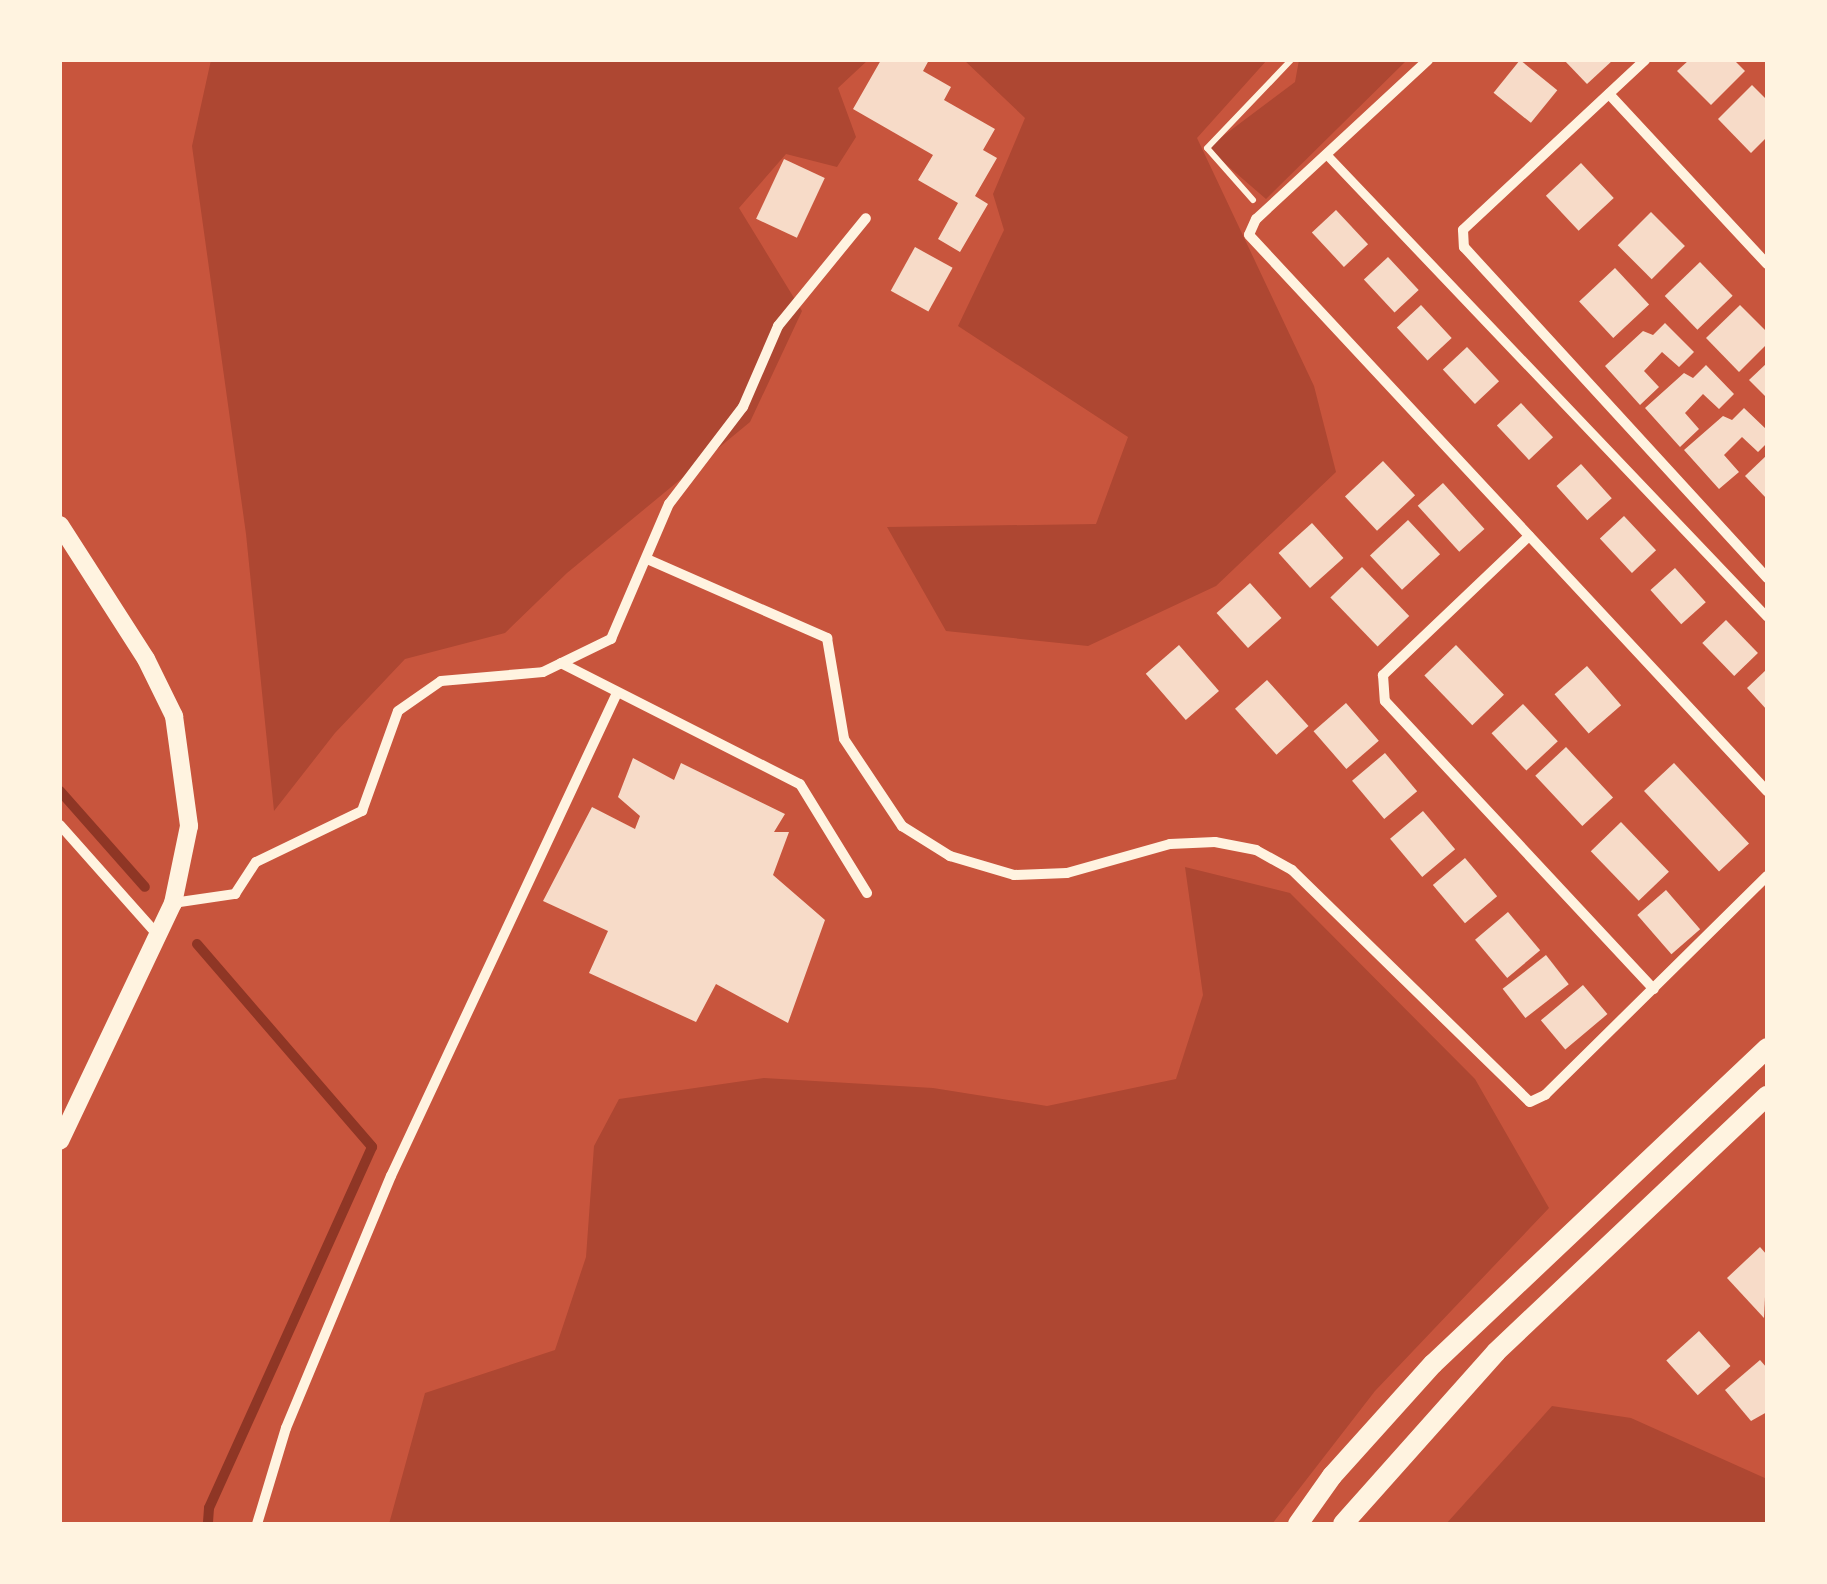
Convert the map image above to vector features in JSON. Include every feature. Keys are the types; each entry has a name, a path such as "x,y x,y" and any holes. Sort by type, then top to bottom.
{"main road":[{"path":"1298,1524 1332,1476 1432,1364 1767,1048"},
{"path":"1343,1524 1496,1352 1767,1096"}],"street":[{"path":"1428,60 1264,212 1249,235 1767,791"},
{"path":"1645,60 1463,230 1464,248 1767,578"},
{"path":"1608,94 1767,264"},
{"path":"1326,154 1767,617"},
{"path":"173,903 235,894 256,862 362,812 398,711 441,682 543,672 611,639 670,504 743,407 778,326 866,218"},
{"path":"60,525 146,658 174,716 189,826 173,903 60,1141"},
{"path":"1529,536 1383,676 1385,701 1654,988"},
{"path":"648,559 827,638 844,739 870,788 902,826 950,856 1014,875 1067,873 1170,844 1215,842 1256,850 1292,870 1530,1102 1545,1095 1767,876"},
{"path":"561,663 616,695 800,784 867,893"},
{"path":"257,1524 286,1428 392,1176 616,695"},
{"path":"60,825 156,933"}],"path":[{"path":"1264,212 1206,148 1292,60"}],"shaded area":[{"path":"211,60 868,60 838,88 856,137 837,167 786,154 739,208 802,311 750,422 567,573 505,633 405,659 335,733 274,811 246,534 192,146"},
{"path":"964,60 1267,60 1197,138 1314,386 1336,472 1216,586 1088,646 946,631 887,527 1096,524 1128,437 958,326 1004,230 993,194 1025,118"},
{"path":"1299,60 1407,60 1266,199 1207,148 1295,82"},
{"path":"1185,867 1290,893 1475,1079 1549,1208 1375,1391 1272,1524 389,1524 425,1393 555,1350 586,1257 594,1146 619,1099 764,1078 933,1088 1047,1106 1176,1079 1203,995"},
{"path":"1552,1406 1631,1418 1767,1479 1767,1524 1446,1524"}],"building":[{"path":"881,60 929,60 923,71 951,87 944,100 995,129 983,150 997,158 975,196 988,204 960,252 938,239 958,203 918,180 933,155 853,109"},
{"path":"1520,60 1557,90 1531,123 1494,93"},
{"path":"1564,60 1613,60 1587,84"},
{"path":"1689,60 1734,60 1745,71 1711,105 1677,71"},
{"path":"1752,85 1767,100 1767,137 1751,153 1718,119"},
{"path":"784,159 825,178 797,238 756,219"},
{"path":"1581,163 1614,198 1579,231 1546,196"},
{"path":"1336,210 1368,244 1344,267 1312,233"},
{"path":"1651,212 1685,246 1652,279 1618,245"},
{"path":"915,247 953,268 928,312 891,291"},
{"path":"1388,257 1419,290 1395,312 1364,280"},
{"path":"1700,262 1733,296 1697,330 1665,296"},
{"path":"1615,268 1649,305 1613,338 1579,301"},
{"path":"1421,305 1452,338 1428,360 1397,328"},
{"path":"1740,305 1767,332 1767,344 1739,372 1706,338"},
{"path":"1665,323 1694,352 1679,367 1662,352 1644,371 1659,387 1640,405 1605,366 1643,331 1653,335"},
{"path":"1467,347 1499,381 1475,404 1443,370"},
{"path":"1767,363 1767,398 1749,380"},
{"path":"1706,365 1734,394 1719,409 1703,394 1685,413 1699,429 1680,447 1645,408 1684,373 1693,378"},
{"path":"1521,403 1553,437 1529,460 1497,426"},
{"path":"1744,408 1767,430 1767,443 1758,452 1742,437 1724,455 1739,472 1719,489 1684,450 1723,416 1732,420"},
{"path":"1767,455 1767,499 1745,476"},
{"path":"1383,461 1415,495 1377,531 1345,496"},
{"path":"1581,464 1612,498 1587,520 1556,486"},
{"path":"1443,483 1484,529 1459,552 1418,506"},
{"path":"1624,516 1656,550 1632,573 1600,539"},
{"path":"1408,520 1440,554 1402,590 1370,555"},
{"path":"1312,523 1343,558 1310,588 1279,553"},
{"path":"1362,567 1409,616 1378,646 1330,598"},
{"path":"1675,568 1706,602 1681,624 1650,590"},
{"path":"1250,583 1281,618 1248,648 1217,613"},
{"path":"1726,620 1758,653 1734,676 1702,643"},
{"path":"1179,645 1219,691 1186,720 1146,674"},
{"path":"1456,645 1504,695 1472,725 1424,676"},
{"path":"1587,666 1621,705 1589,733 1555,694"},
{"path":"1767,669 1767,710 1747,688"},
{"path":"1267,680 1308,726 1277,755 1235,709"},
{"path":"1346,703 1379,741 1346,769 1314,731"},
{"path":"1523,704 1558,741 1526,771 1492,733"},
{"path":"1566,747 1613,797 1582,826 1535,776"},
{"path":"1385,753 1417,791 1384,819 1352,781"},
{"path":"633,758 674,780 681,763 785,814 774,832 789,832 773,875 825,920 788,1023 716,984 696,1022 589,973 608,931 543,901 592,807 635,829 640,816 618,797"},
{"path":"1674,763 1749,843 1719,871 1644,791"},
{"path":"1423,811 1455,849 1422,877 1390,839"},
{"path":"1621,822 1669,872 1639,901 1591,851"},
{"path":"1465,858 1497,896 1465,923 1433,885"},
{"path":"1666,890 1700,929 1671,954 1637,915"},
{"path":"1508,912 1540,950 1507,978 1475,940"},
{"path":"1546,955 1569,984 1525,1018 1503,989"},
{"path":"1583,985 1607,1014 1565,1049 1541,1020"},
{"path":"1760,1247 1767,1255 1764,1318 1727,1278"},
{"path":"1699,1331 1730,1366 1698,1395 1666,1360"},
{"path":"1760,1360 1767,1368 1767,1412 1751,1421 1725,1390"}],"waterway":[{"path":"60,791 145,887"},
{"path":"197,944 372,1147 209,1508 208,1524"}]}
